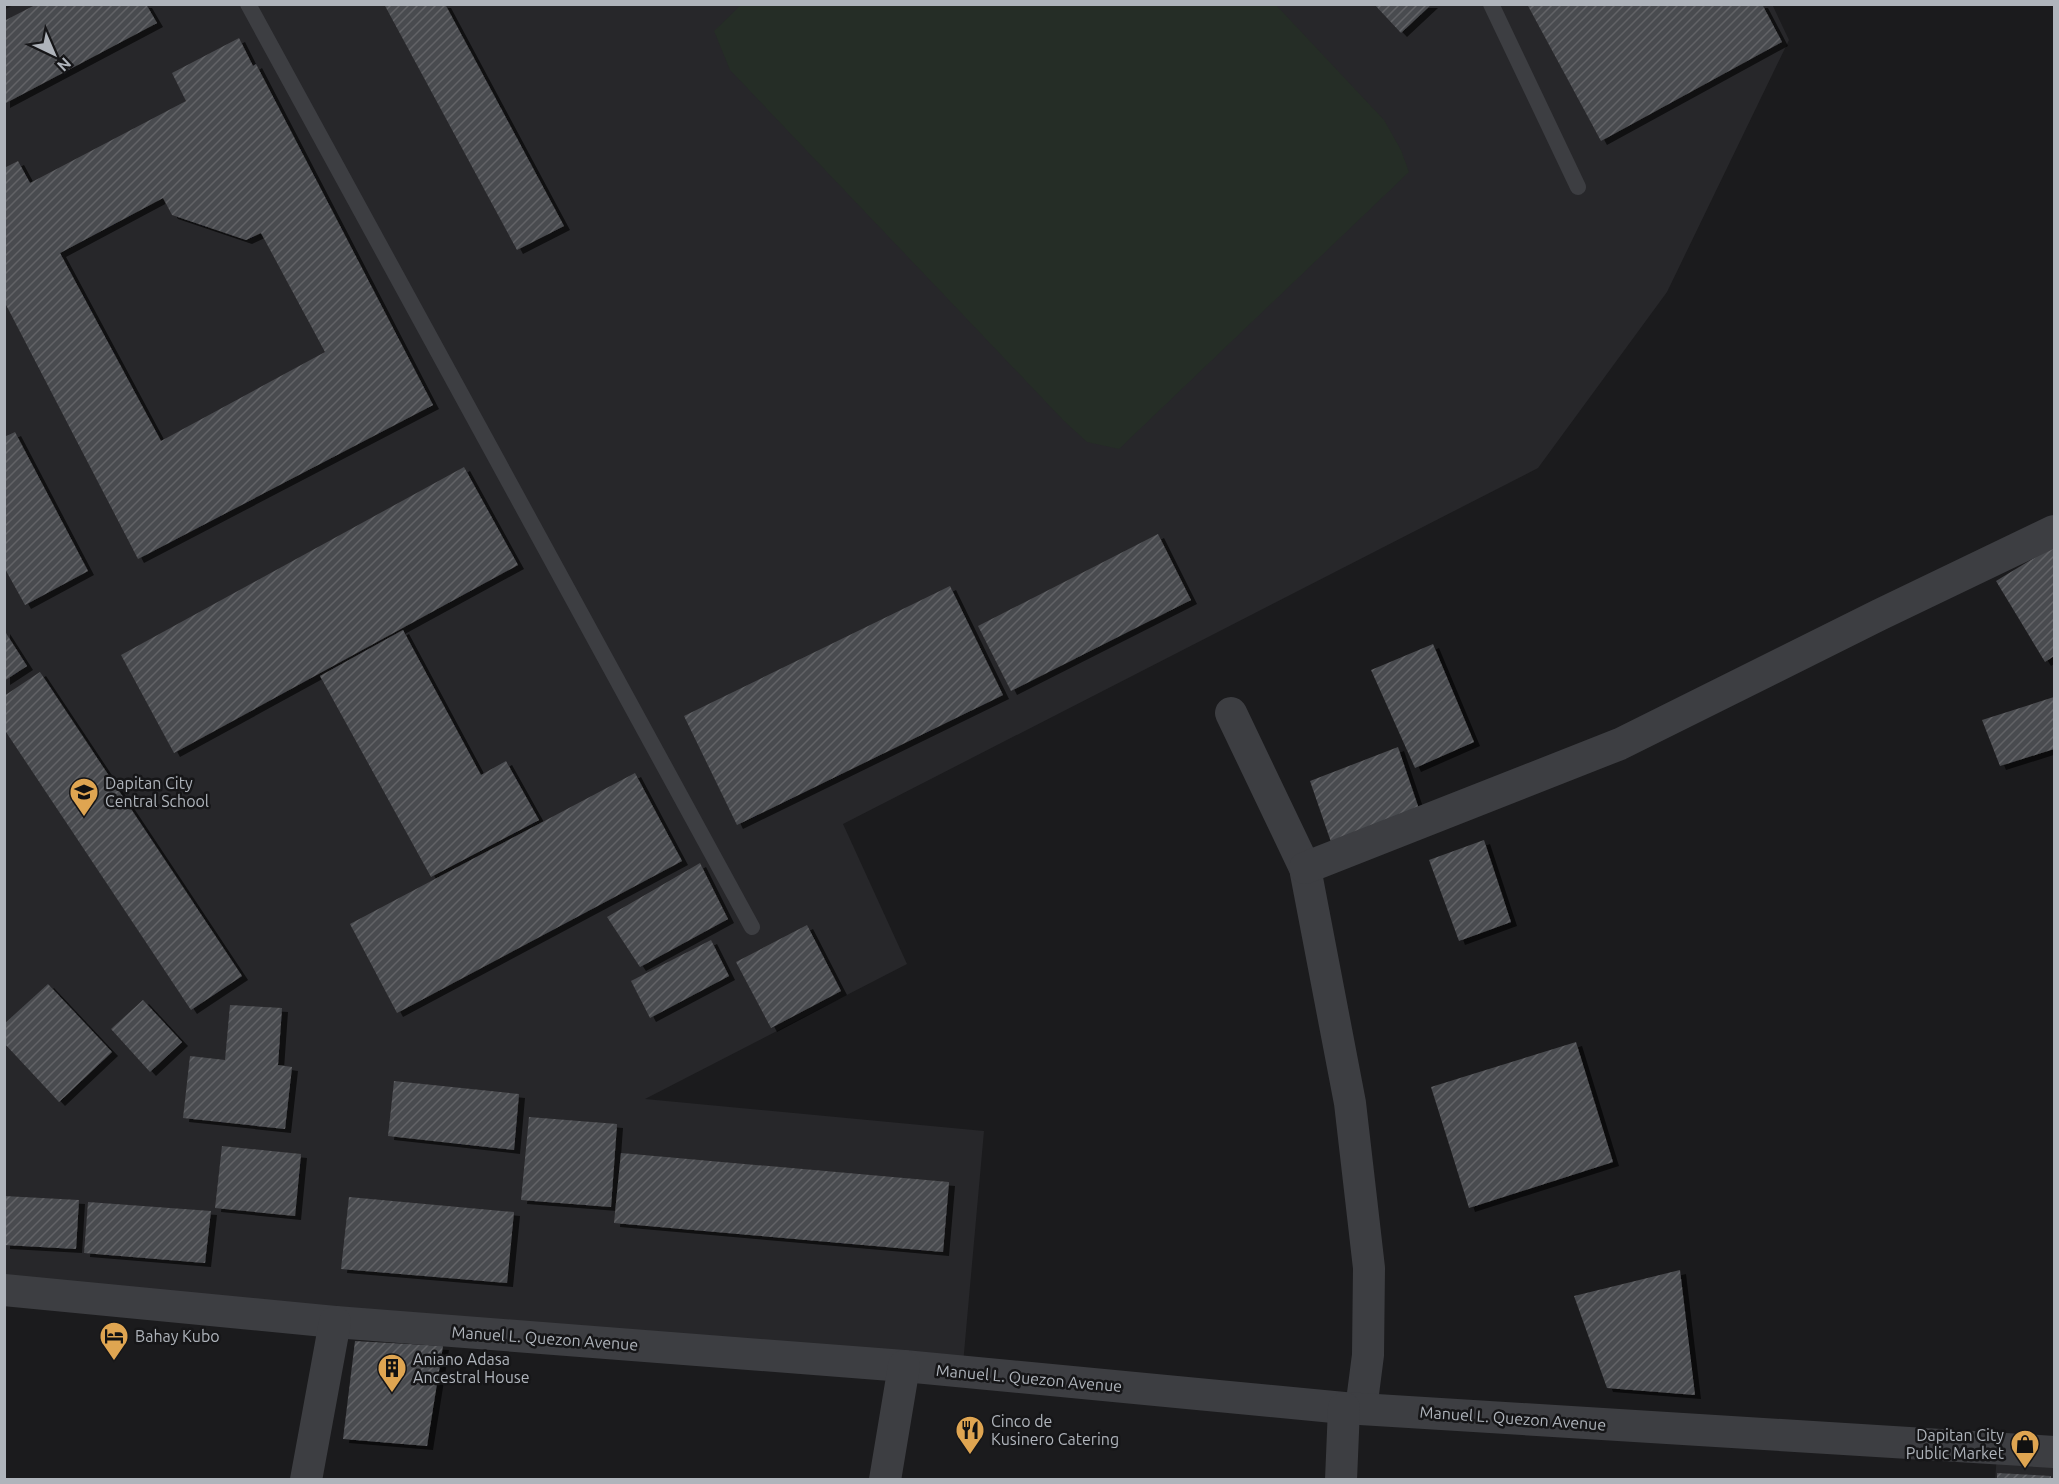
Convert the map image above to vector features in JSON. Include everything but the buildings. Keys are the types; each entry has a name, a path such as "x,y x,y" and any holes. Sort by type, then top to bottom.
{"street":[{"path":"1305,868 1620,744 1879,615 2055,531"},
{"path":"1231,713 1305,868 1350,1103 1368,1256 1368,1355 1353,1409 1341,1479"},
{"name":"Manuel L. Quezon Avenue","path":"4,1290 335,1322 904,1366 1353,1409 2055,1452"},
{"path":"306,1479 335,1322"},
{"path":"885,1479 904,1366"}],"lane":[{"path":"248,4 752,927"},
{"path":"1491,4 1578,187"}],"shaded area":[{"path":"15,4 1772,4 1789,40 1667,292 1538,468 843,824 907,964 645,1099 984,1131 963,1364 5,1279 4,10"},
{"path":"741,5 1276,5 1384,120 1401,150 1409,172 1119,449 1087,442 1063,420 730,70 714,31"},
{"name":"Dapitan City Public Market","path":"1997,1455 2054,1459 2054,1479 1995,1480"}],"place":[{"name":"Dapitan City Central School","path":"84,818"},
{"name":"Bahay Kubo","path":"114,1362"},
{"name":"Aniano Adasa Ancestral House","path":"392,1394"},
{"name":"Cinco de Kusinero Catering","path":"970,1456"},
{"name":"Dapitan City Public Market","path":"2025,1470"}]}
